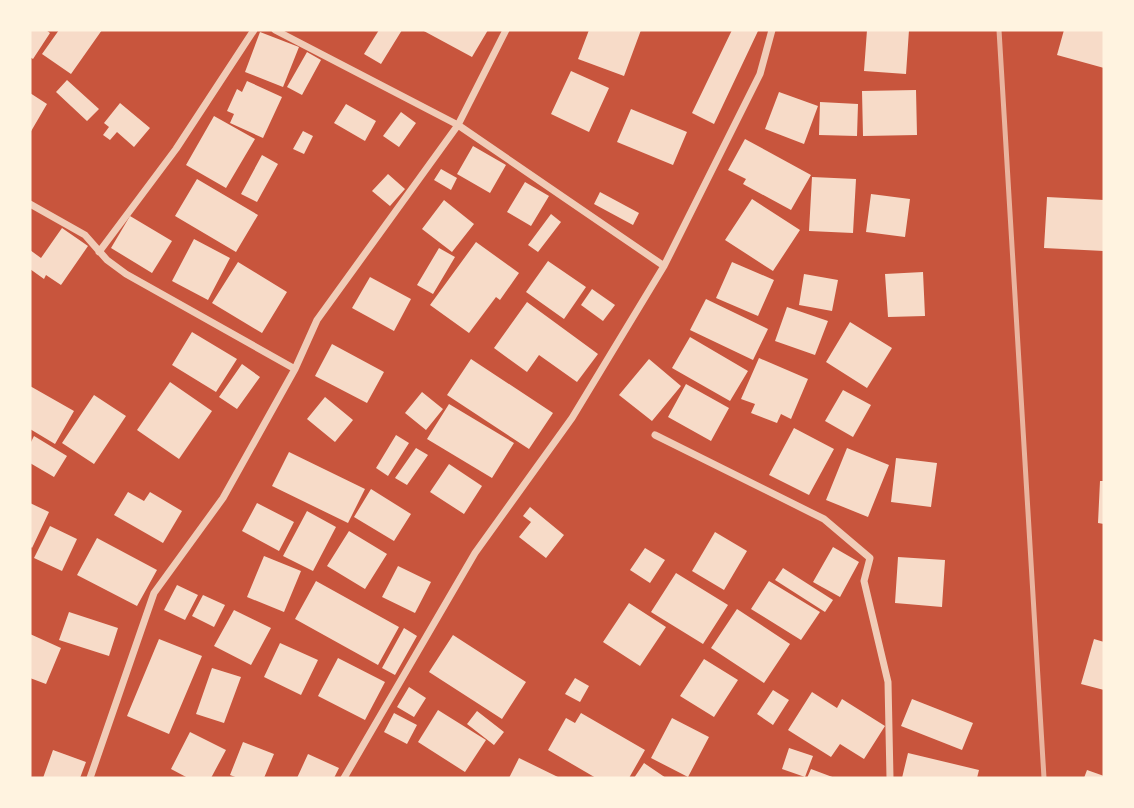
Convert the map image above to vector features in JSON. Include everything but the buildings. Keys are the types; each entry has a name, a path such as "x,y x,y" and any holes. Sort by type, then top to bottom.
{"street":[{"path":"99,251 176,149 254,30"},
{"path":"275,30 458,125 664,267"},
{"path":"90,778 154,593 223,498 295,369 317,320 458,125 506,30"},
{"path":"344,778 475,553 572,418 664,267 760,74 772,30"},
{"path":"30,204 85,235 126,274 295,369"},
{"path":"655,435 824,519 870,558 864,581 888,682 890,778"}],"railway":[{"path":"999,30 1044,778"}]}
